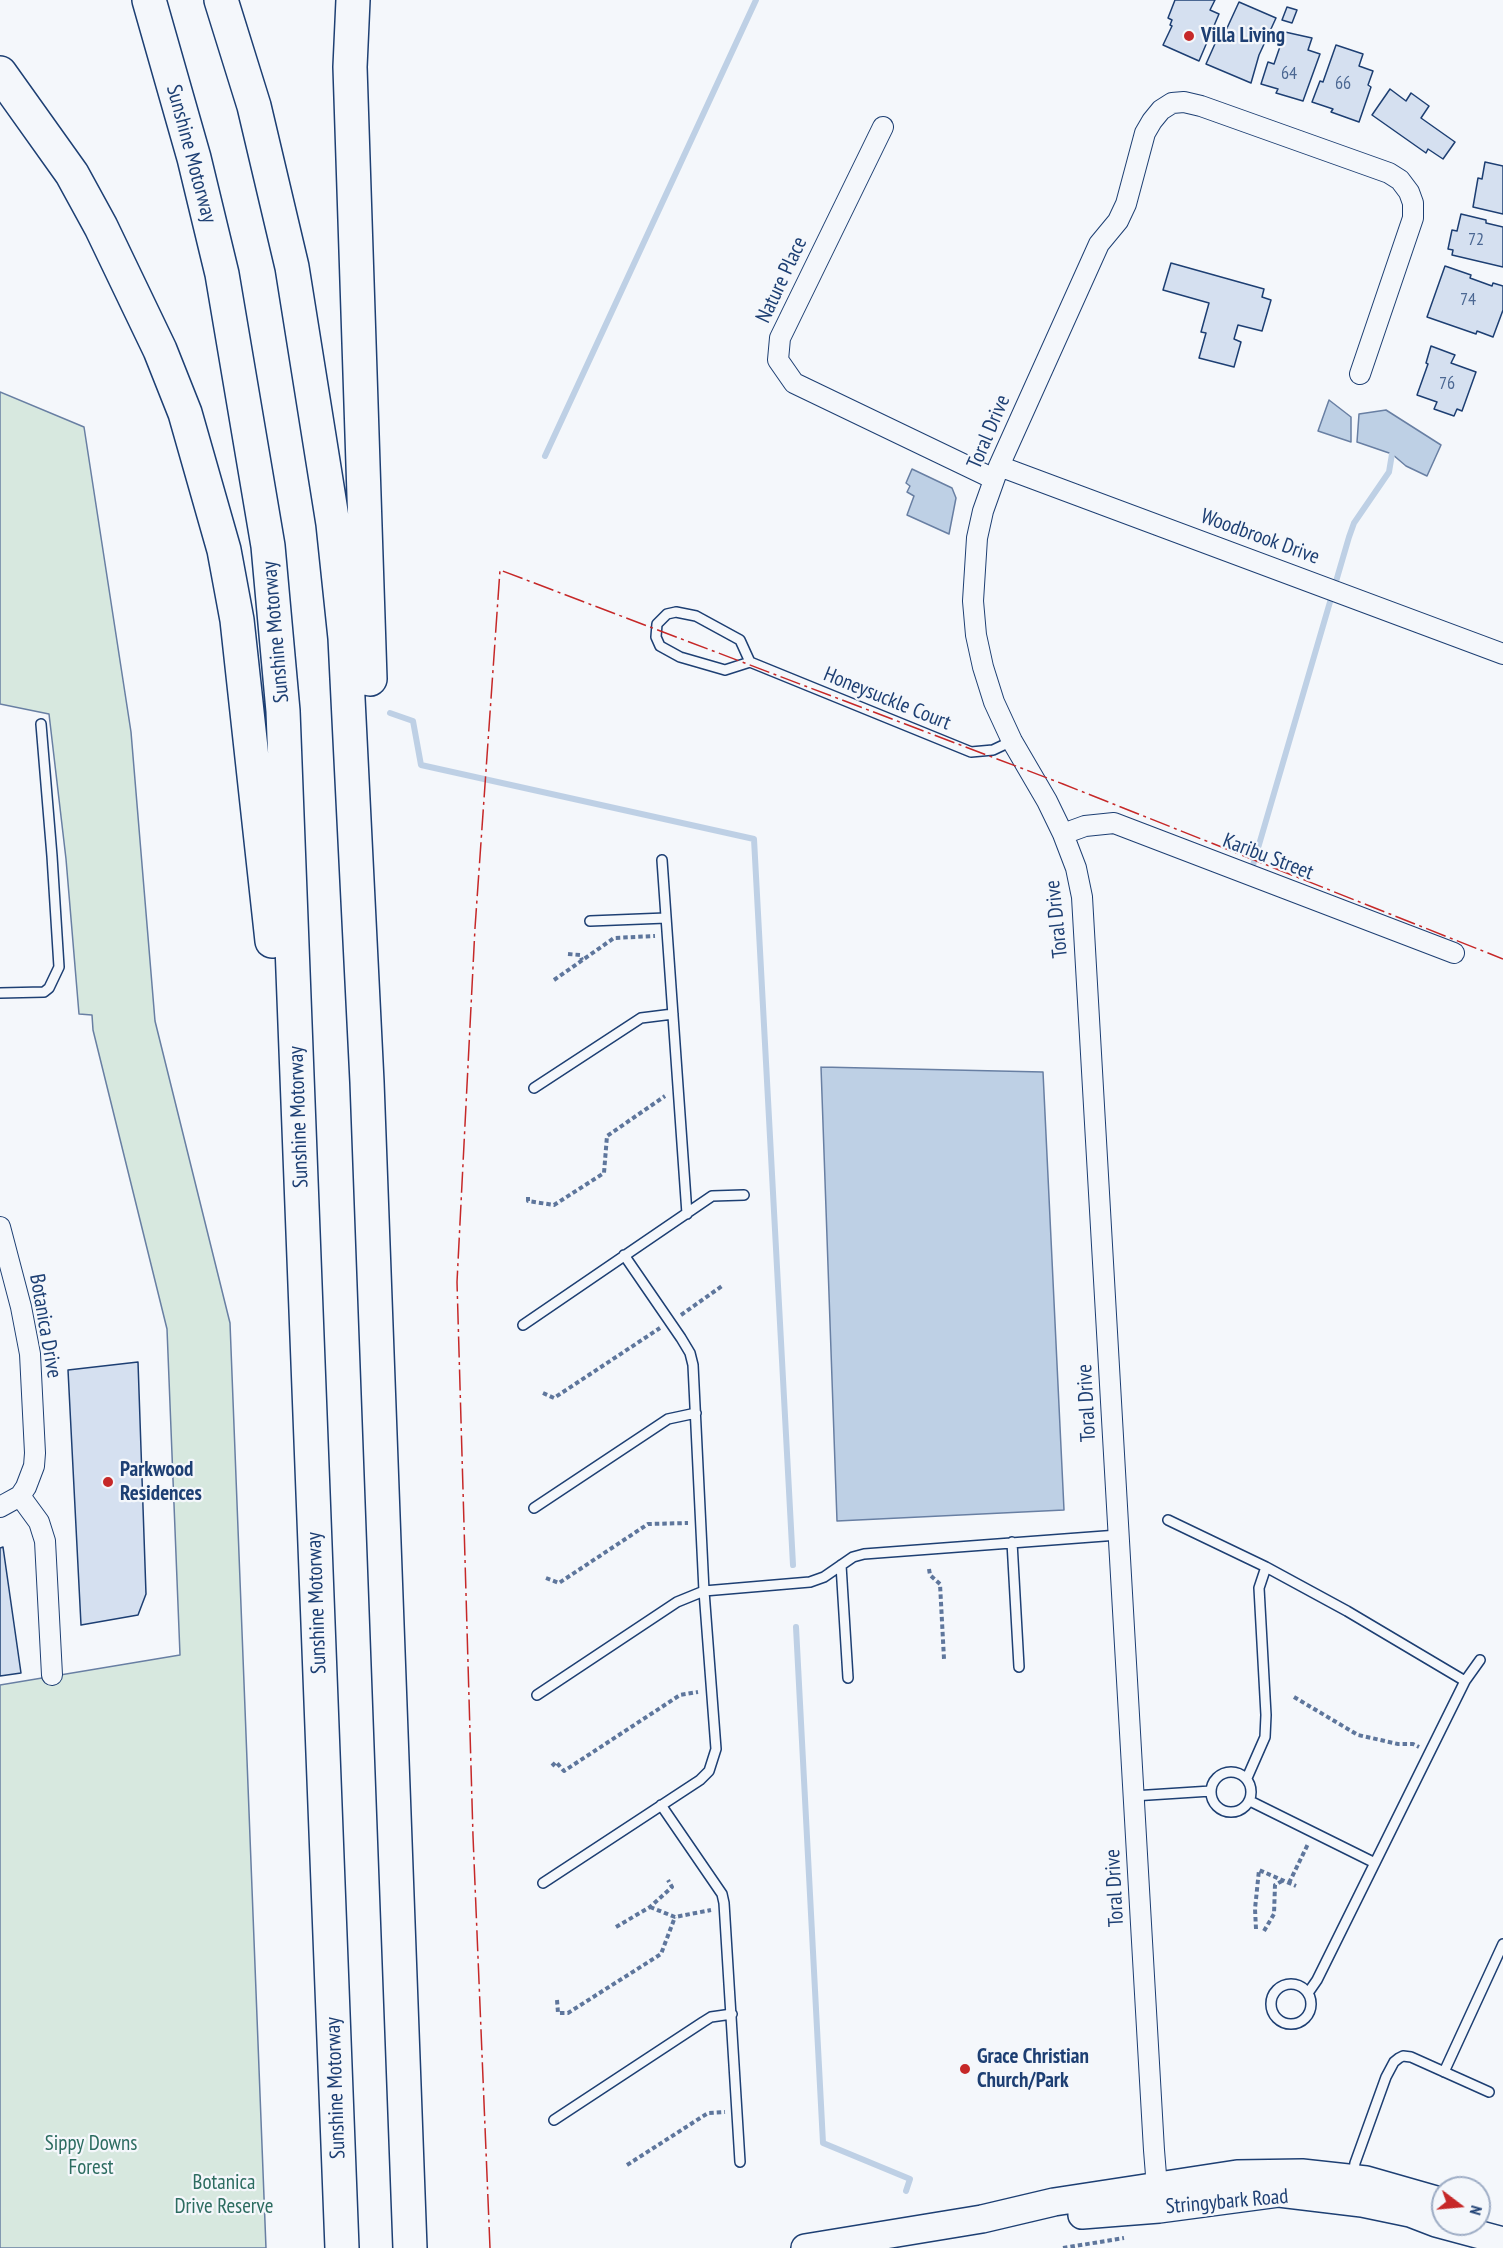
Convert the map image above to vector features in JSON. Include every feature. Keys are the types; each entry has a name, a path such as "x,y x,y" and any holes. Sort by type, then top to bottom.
{"highway":[{"name":"Sunshine Motorway","path":"149,0 194,158 222,274 268,546 283,711 342,2248"},
{"path":"221,0 254,106 292,267 333,524 345,638 367,1082 410,2248"},
{"path":"353,0 351,90 370,699 367,1082"},
{"path":"0,74 72,174 156,339 185,413 224,550 237,620 246,692 304,1254"}],"street":[{"name":"Toral Drive","path":"1158,2197 1083,908 1076,868 1063,834 1047,801 1012,741 994,702 982,667 973,601 977,538 983,511 997,473 1096,250 1118,221 1126,204 1146,133 1161,110 1172,104 1184,102 1201,106 1389,173 1400,180 1413,203 1413,218 1360,374"},
{"name":"Nature Place","path":"883,127 780,338 778,360 794,383 997,473"},
{"name":"Woodbrook Drive","path":"997,473 1503,654"},
{"name":"Karibu Street","path":"1063,834 1089,826 1114,823 1454,952"},
{"name":"Botanica Drive","path":"0,1227 21,1307 30,1354 35,1454 30,1477 20,1496"},
{"path":"0,1507 20,1496 39,1522 45,1541 52,1675"},
{"name":"Stringybark Road","path":"806,2248 982,2219 1054,2218 1158,2197 1237,2174 1302,2173 1366,2180 1431,2199"},
{"name":"Stringybark Road","path":"1158,2197 1279,2193 1362,2203 1410,2213 1436,2223 1503,2241"}],"lane":[{"path":"676,612 696,616 740,640 750,662 725,670 680,657 660,646 656,637 657,624 667,614 676,612"},
{"name":"Honeysuckle Court","path":"750,662 971,752 993,750 1012,741"},
{"path":"0,993 44,992 49,988 59,967 41,724"},
{"path":"663,860 687,1214"},
{"path":"590,921 666,918"},
{"path":"534,1088 641,1018 673,1014"},
{"path":"523,1325 712,1196 744,1195"},
{"path":"543,1883 700,1780 709,1771 716,1749 704,1591 693,1365 690,1353 671,1322 624,1255"},
{"path":"534,1508 668,1419 696,1413"},
{"path":"1168,1520 1266,1567 1347,1611 1465,1681"},
{"path":"537,1695 677,1602 704,1591 810,1582 824,1577 841,1565 864,1554 1118,1535"},
{"path":"1012,1542 1019,1667"},
{"path":"841,1565 848,1678"},
{"path":"1247,1779 1265,1737 1266,1715 1259,1588 1266,1567"},
{"path":"1308,1994 1298,1985 1284,1985 1273,1993 1270,2006 1272,2013 1280,2022 1287,2025 1300,2023 1305,2019 1311,2007 1308,1994 1465,1681 1480,1660"},
{"path":"1235,1771 1247,1779 1252,1789 1250,1801 1240,1810 1227,1812 1215,1804 1211,1791 1216,1778 1221,1774 1235,1771"},
{"path":"1133,1796 1211,1791"},
{"path":"1250,1801 1375,1863"},
{"path":"661,1805 722,1894 724,1903 740,2162"},
{"path":"1444,2072 1503,1944"},
{"path":"554,2120 711,2017 732,2014"},
{"path":"1353,2179 1355,2163 1394,2062 1404,2056 1489,2092"}],"path":[{"path":"554,980 614,938 667,935"},
{"path":"568,954 580,955 582,960"},
{"path":"528,1197 528,1201 554,1206 604,1173 606,1136 678,1087"},
{"path":"543,1393 554,1398 722,1286"},
{"path":"546,1578 559,1583 648,1524 701,1523"},
{"path":"929,1569 930,1575 940,1584 944,1659"},
{"path":"552,1766 556,1762 564,1771 680,1695 711,1690"},
{"path":"1294,1697 1358,1735 1398,1744 1413,1744 1430,1753"},
{"path":"1289,1884 1313,1832"},
{"path":"1256,1929 1255,1909 1259,1870 1296,1886"},
{"path":"616,1927 650,1907 672,1887 668,1880"},
{"path":"1264,1931 1274,1914 1275,1885 1282,1880"},
{"path":"650,1907 675,1917 716,1909 724,1903"},
{"path":"557,2000 558,2013 568,2013 660,1954 675,1917"},
{"path":"627,2165 708,2113 737,2111"},
{"path":"1063,2248 1087,2246 1130,2237"}],"green space":[{"path":"0,392 84,427 131,732 155,1021 230,1323 266,2248 0,2248 0,1685 180,1655 167,1329 93,1030 92,1015 79,1014 66,859 49,714 0,704"}],"water":[{"path":"1329,400 1351,417 1351,442 1318,431"},
{"path":"1386,410 1441,445 1427,476 1406,466 1392,454 1357,442 1359,414"},
{"path":"912,469 952,488 956,498 949,534 907,515 914,496 907,492 910,486 906,483"},
{"path":"821,1067 1043,1072 1064,1510 837,1521"}],"building":[{"name":"Villa Living","path":"1175,0 1215,0 1210,10 1219,14 1199,61 1163,45 1172,26 1170,25 1172,20 1168,18"},
{"path":"1239,2 1276,18 1259,55 1251,83 1206,64 1218,37 1222,39"},
{"path":"1287,7 1297,10 1292,23 1282,20"},
{"path":"1285,32 1312,38 1308,50 1320,54 1303,101 1276,93 1278,89 1261,84 1268,62 1274,64"},
{"path":"1336,45 1363,54 1359,66 1373,71 1368,85 1371,87 1359,122 1312,102 1320,81 1323,82"},
{"path":"1390,89 1406,101 1411,93 1429,106 1421,118 1455,142 1443,159 1428,149 1426,153 1372,115"},
{"path":"1485,162 1503,166 1503,214 1473,207 1478,178 1482,179"},
{"path":"1461,214 1503,227 1503,267 1452,255 1453,250 1448,249 1452,230 1457,231"},
{"path":"1171,263 1264,289 1262,297 1271,300 1262,331 1238,325 1234,339 1241,342 1234,367 1199,358 1206,333 1201,332 1209,303 1163,290"},
{"path":"1445,266 1471,275 1470,278 1492,286 1493,283 1503,286 1503,310 1493,337 1477,331 1476,334 1427,317"},
{"path":"1431,346 1455,355 1451,363 1476,372 1462,411 1457,409 1454,416 1434,409 1437,402 1417,395 1428,364 1426,363"},
{"name":"Parkwood Residences","path":"138,1362 146,1594 138,1615 81,1625 68,1370"},
{"path":"3,1547 21,1673 0,1676 0,1548"}],"waterway":[{"path":"545,456 756,0"},
{"path":"1251,872 1349,537 1354,523 1389,472 1392,454"},
{"path":"390,713 413,721 421,765 754,839 793,1565"},
{"path":"796,1627 823,2143 910,2179 906,2191"}],"power":[{"path":"490,2248 473,1836 457,1282 475,928 500,570 1063,784 1503,959"}],"place":[{"name":"Villa Living","path":"1189,36"},
{"name":"Parkwood Residences","path":"108,1482"},
{"name":"Grace Christian Church/Park","path":"965,2069"}],"park label":[{"name":"Sippy Downs Forest","path":"91,2156"},
{"name":"Botanica Drive Reserve","path":"224,2195"}]}
